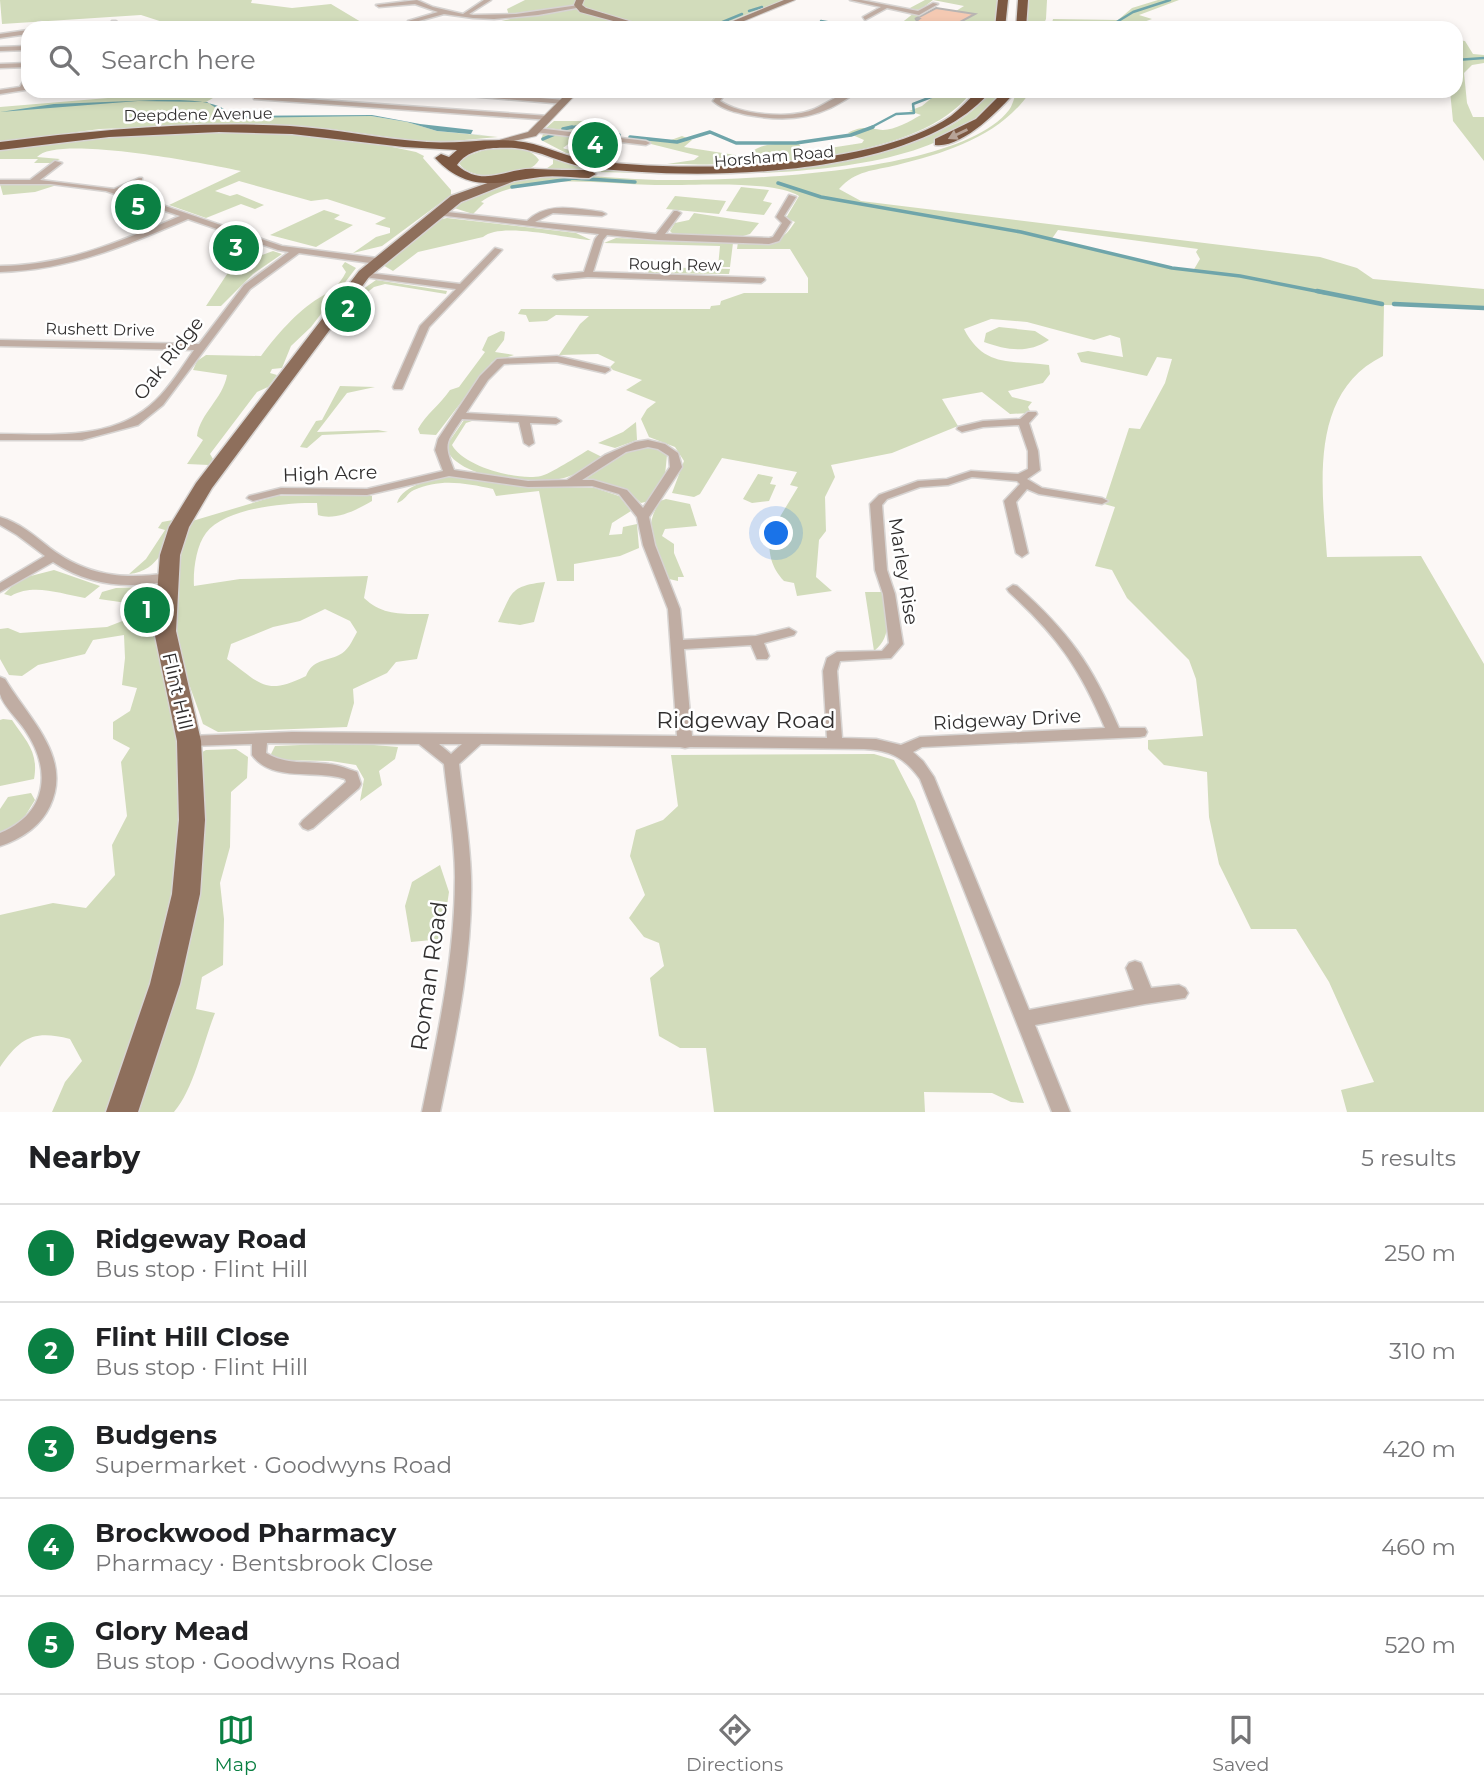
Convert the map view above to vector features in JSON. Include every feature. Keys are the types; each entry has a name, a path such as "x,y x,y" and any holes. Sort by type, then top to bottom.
{"highway":[{"path":"1001,21 1003,0"},
{"path":"1022,21 1023,0"},
{"name":"Horsham Road","path":"494,145 540,150 584,163 654,167 756,167 813,161 885,148 929,133 966,112 979,98"},
{"name":"Horsham Road","path":"452,167 479,179 556,173 735,178 844,167 892,157 949,138 980,122 1003,98"},
{"name":"Deepdene Avenue","path":"0,146 133,132 246,129 312,132 443,148 494,145"},
{"name":"Deepdene Avenue","path":"396,144 432,154 452,167"},
{"path":"452,167 459,153 494,145"},
{"path":"517,177 541,168 546,162 540,150"}],"main road":[{"path":"452,167 464,185 456,199"},
{"name":"Flint Hill","path":"122,1112 165,984 186,894 192,820 189,741 165,631 168,577 179,527 203,488 371,267 456,199 517,177"}],"street":[{"path":"466,14 488,0"},
{"path":"741,21 791,0"},
{"path":"853,0 885,4 919,13 935,4"},
{"path":"877,0 885,4"},
{"path":"379,5 413,1 444,12 514,17 580,4 628,21"},
{"path":"865,18 885,4"},
{"path":"413,21 444,12"},
{"path":"0,37 21,34"},
{"path":"0,49 21,48"},
{"path":"0,66 21,64"},
{"path":"0,92 21,89"},
{"path":"256,98 550,118"},
{"path":"517,98 564,102"},
{"path":"494,145 534,132 567,98"},
{"path":"718,98 716,101 725,107 784,119 814,114 843,98"},
{"path":"534,132 540,150"},
{"path":"534,132 646,143"},
{"path":"33,181 58,163"},
{"path":"115,191 139,180"},
{"path":"0,182 33,181 87,185 115,191 296,251 462,287"},
{"name":"Rough Rew","path":"439,213 659,237 776,239 786,222 780,217 792,197"},
{"name":"Rough Rew","path":"529,223 540,212 548,209 602,214"},
{"name":"Rough Rew","path":"659,237 677,213"},
{"path":"0,269 36,269 73,262 188,216"},
{"path":"588,274 599,239 605,232"},
{"path":"398,387 425,326 498,250"},
{"name":"Oak Ridge","path":"0,436 82,437 123,428 159,403 247,287 296,251"},
{"name":"Rough Rew","path":"557,277 588,274 761,280"},
{"name":"Rushett Drive","path":"0,343 199,347"},
{"path":"449,473 440,450 443,439 484,378 501,361 557,359 605,370"},
{"path":"459,416 556,421"},
{"path":"962,429 1028,418 1034,470 1010,501 1022,553"},
{"path":"524,420 529,443"},
{"name":"High Acre","path":"571,482 631,445 644,442 668,449 674,455 676,467 643,517"},
{"name":"High Acre","path":"253,498 281,491 376,490 449,473 528,484 593,483 623,492 643,517 649,545 674,609 685,743"},
{"name":"Marley Rise","path":"835,743 832,661 837,657 886,655 896,644 889,594 881,570 876,504 883,497 918,484 948,482 971,474 1023,481 1039,491 1102,501"},
{"path":"0,521 19,529 66,566 106,580 136,582 168,577"},
{"path":"0,588 53,557"},
{"name":"Ridgeway Drive","path":"1014,594 1067,639 1082,660 1114,732"},
{"path":"679,645 756,640 789,632"},
{"path":"756,640 762,656"},
{"path":"0,682 46,755 50,785 39,815 12,836 0,840"},
{"name":"Ridgeway Drive","path":"903,750 920,743 1140,732"},
{"path":"421,738 451,762 479,738"},
{"name":"Ridgeway Road","path":"189,741 479,738 685,743 835,743 888,745 903,750"},
{"path":"260,739 259,755 270,765 324,767 352,776 354,784 308,824"},
{"path":"903,750 915,760 927,777 1061,1112"},
{"name":"Roman Road","path":"431,1112 451,1016 461,939 463,888 460,828 451,762"},
{"path":"1135,968 1145,996"},
{"path":"1023,1019 1145,996 1179,993"}],"green space":[{"path":"0,0 252,0 251,3 292,8 331,4 359,21 160,21 141,15 2,24"},
{"path":"525,0 783,0 730,21 502,21 510,19 507,9"},
{"path":"925,0 933,0 920,10 908,9"},
{"path":"933,0 998,0 995,21 904,21 914,13 956,11 964,6"},
{"path":"1029,0 1047,0 1045,21 1028,21"},
{"path":"1158,0 1179,0 1139,15 1152,19 1146,21 1052,21 1118,20 1132,8"},
{"path":"1463,41 1473,54 1484,55 1484,63 1472,65 1464,73 1467,103 1473,117 1484,117 1484,161 1453,121 1451,98 1463,98"},
{"path":"108,98 213,98 206,102 218,107 229,117 371,116 407,122 437,131 498,137 431,143 331,129 231,124 100,129 0,142 0,107"},
{"path":"932,98 965,98 947,115 914,133 874,146 786,161 667,164 694,160 699,156 627,138 630,136 671,140 682,136 692,140 684,147 748,157 757,148 770,145 799,144 804,152 862,143 864,140 848,133 862,128 888,130 902,125 921,115 909,111 922,106"},
{"path":"985,98 996,98 967,126 917,149 856,164 789,172 720,174 543,171 553,164 553,159 595,165 673,169 750,168 830,160 904,144 937,132 967,115"},
{"path":"1015,98 1025,98 1004,120 972,140 936,154 865,172 839,189 861,201 1320,257 1357,268 1373,279 1484,289 1484,307 1384,305 1383,356 1359,372 1342,393 1331,417 1325,444 1323,501 1327,557 1421,556 1484,664 1484,1112 1347,1112 1341,1090 1374,1082 1329,982 1296,929 1251,929 1219,864 1209,817 1207,772 1164,765 1148,749 1148,740 1203,736 1196,679 1189,660 1127,598 1112,570 1095,566 1115,507 1104,504 1129,428 1140,429 1165,383 1172,359 1157,357 1147,376 1081,362 1077,353 1088,351 1123,357 1120,338 1110,335 1094,340 1027,322 991,319 964,329 972,342 990,356 1011,362 1049,365 1050,374 1043,383 1008,391 1012,397 1032,402 1028,407 1031,413 1010,414 982,392 942,399 958,426 892,453 831,465 835,477 825,497 826,531 819,540 816,577 832,591 797,596 794,583 784,581 774,566 770,555 769,536 778,531 778,520 798,487 790,485 797,472 722,458 700,494 694,497 672,493 684,461 675,447 649,437 641,419 647,409 656,402 626,390 642,380 613,370 610,367 615,362 598,354 559,355 580,324 589,316 556,315 547,321 529,322 526,315 518,314 521,309 710,309 711,306 720,305 721,301 744,293 808,293 808,278 790,249 737,249 738,242 771,242 783,236 795,222 786,218 799,196 769,187 750,185 556,182 502,191 481,202 484,203 473,214 451,207 499,185 546,176 693,180 790,175 897,161 944,148 983,131 1012,106","holes":["1058,230 1198,249 1196,252 1200,259 1193,271 1171,269 1051,240"]},
{"path":"554,121 593,121 599,125 594,129 621,136 546,128"},
{"path":"267,131 359,140 416,152 424,156 451,190 451,195 382,246 353,253 376,237 390,233 390,228 375,224 386,218 327,199 311,201 239,181 215,191 230,196 237,194 264,205 255,209 241,204 206,218 169,205 241,171 167,157 102,149 73,148 50,151 37,157 60,159 52,163 34,163 38,159 0,159 0,148 15,146 161,132"},
{"path":"543,134 579,136 563,148 574,151 593,151 609,142 618,141 597,159 566,153 541,140"},
{"path":"493,147 525,150 539,160 524,171 499,176 475,174 459,163 461,158"},
{"path":"0,184 60,184 35,192 3,195"},
{"path":"741,187 769,190 763,201 772,203 764,215 726,211"},
{"path":"675,196 726,201 719,214 666,209"},
{"path":"324,210 340,215 334,219 353,225 316,247 270,235"},
{"path":"694,213 759,223 750,234 743,236 673,234 670,231 675,223 689,220"},
{"path":"447,218 576,233 591,240 536,232 492,232 483,237 418,252 393,271 381,264 437,220"},
{"path":"616,238 733,243 730,267 718,267 720,246 604,243"},
{"path":"273,251 282,254 253,274 221,306 206,306 237,259 251,259"},
{"path":"345,262 356,268 311,327 291,346 282,368 272,369 270,373 277,375 268,387 257,392 210,454 213,459 209,465 187,464 203,440 197,436 199,428 225,384 227,375 193,370 197,361 206,355 261,356 295,317 338,284 346,272 342,266"},
{"path":"650,267 730,269 729,274 648,273"},
{"path":"376,280 447,291 446,294 385,284 374,287 355,302 359,292"},
{"path":"999,327 1035,331 1049,340 1025,349 1000,347 984,342 986,333"},
{"path":"505,332 504,340 495,352 514,355 492,362 436,435 420,434 418,429 425,419 450,390 459,387 485,352 482,350 488,337"},
{"path":"340,386 375,387 347,393 317,432 388,432 322,435 307,448 300,447 316,421 322,420"},
{"path":"464,420 472,421 466,423 452,445 468,460 492,471 519,476 541,476 588,450 602,457 582,471 559,479 531,481 495,477 463,466 452,457 446,446"},
{"path":"636,422 637,440 615,448 598,443 623,432"},
{"path":"645,446 658,448 667,455 665,475 649,501 641,503 624,488 588,480 587,478 631,449"},
{"path":"758,474 773,477 770,484 776,485 769,501 752,503 743,499"},
{"path":"453,476 515,486 595,488 619,496 631,511 612,523 609,535 622,534 623,527 637,524 639,548 620,556 574,564 574,581 557,581 539,491 496,496 493,489 443,483 414,490 397,503 400,496 413,487"},
{"path":"276,496 372,496 372,501 339,516 318,515 317,503 274,505 242,512 215,524 200,545 194,586 240,579 368,576 364,598 371,604 394,613 429,614 417,659 396,662 387,673 353,689 354,703 347,727 218,732 203,724 180,656 175,630 177,567 189,522","holes":["325,609 350,621 357,632 345,651 316,664 306,676 292,682 272,686 264,684 227,659 231,644 273,627 300,621"]},
{"path":"666,499 690,504 697,526 665,529 662,536 674,544 674,553 684,577 678,577 678,581 669,579 652,540 651,522 654,512 660,501"},
{"path":"178,519 155,562 140,572 129,574 146,559 165,530 158,528 162,522"},
{"path":"54,570 100,586 85,598 38,590 11,596 4,594 19,579"},
{"path":"545,582 534,622 520,625 498,622 514,592 525,586"},
{"path":"143,587 151,591 155,630 179,743 183,791 182,838 176,885 154,977 108,1112 52,1112 65,1082 82,1061 70,1039 47,1035 29,1038 15,1049 0,1067 0,915 53,903 86,908 115,875 112,845 127,816 121,762 130,748 113,739 113,722 130,711 137,688 122,685 124,635 93,640 85,654 38,665 22,676 9,675 0,659 0,629 8,628 20,633 107,627 125,620 127,603 99,599 102,592 116,588"},
{"path":"865,592 883,592 886,609 884,638 874,651"},
{"path":"0,720 12,720 30,747 35,761 34,779 0,786"},
{"path":"350,743 398,747 395,759 379,771 382,785 360,801 364,779 356,765 331,761 275,760 271,754 275,746"},
{"path":"236,749 248,757 247,778 231,792 230,847 220,883 224,919 223,965 202,977 196,1009 215,1013 193,1078 174,1112 130,1112 152,1061 197,755 206,750"},
{"path":"874,754 894,760 915,801 1024,1103 1011,1102 992,1093 924,1092 925,1112 714,1112 706,1048 680,1048 659,1036 650,978 664,966 659,943 644,937 629,918 645,895 630,856 636,830 663,820 678,806 671,755"},
{"path":"31,793 35,800 19,826 0,834 0,809 8,797"},
{"path":"440,865 449,892 442,939 411,942 405,906 412,882"}],"water":[{"path":"157,100 202,102 138,101 0,112 54,104"},
{"path":"209,103 226,110 232,116 372,115 473,130 471,134 491,136 437,131 407,122 371,116 231,118"}],"building":[{"path":"936,8 975,14 962,21 915,19"}],"waterway":[{"path":"1118,21 1133,12 1170,0"},
{"path":"749,11 762,7"},
{"path":"725,21 742,14"},
{"path":"1463,60 1484,58"},
{"path":"869,128 896,114 914,113 913,104 929,98"},
{"path":"572,127 563,129 584,125 598,129 592,127"},
{"path":"869,128 873,127"},
{"path":"630,137 677,142 710,132 736,143 796,143 851,135 869,128"},
{"path":"604,132 619,135"},
{"path":"543,139 555,134"},
{"path":"571,178 635,182"},
{"path":"512,187 570,179"},
{"path":"778,183 821,197 1021,232 1172,268 1240,276 1326,293"},
{"path":"1317,291 1382,304"},
{"path":"1394,304 1484,308"}],"place":[{"name":"Brockwood Pharmacy","path":"595,145"},
{"name":"Glory Mead","path":"138,207"},
{"name":"Budgens","path":"236,248"},
{"name":"Flint Hill Close","path":"348,309"},
{"name":"Ridgeway Road","path":"147,610"}]}
